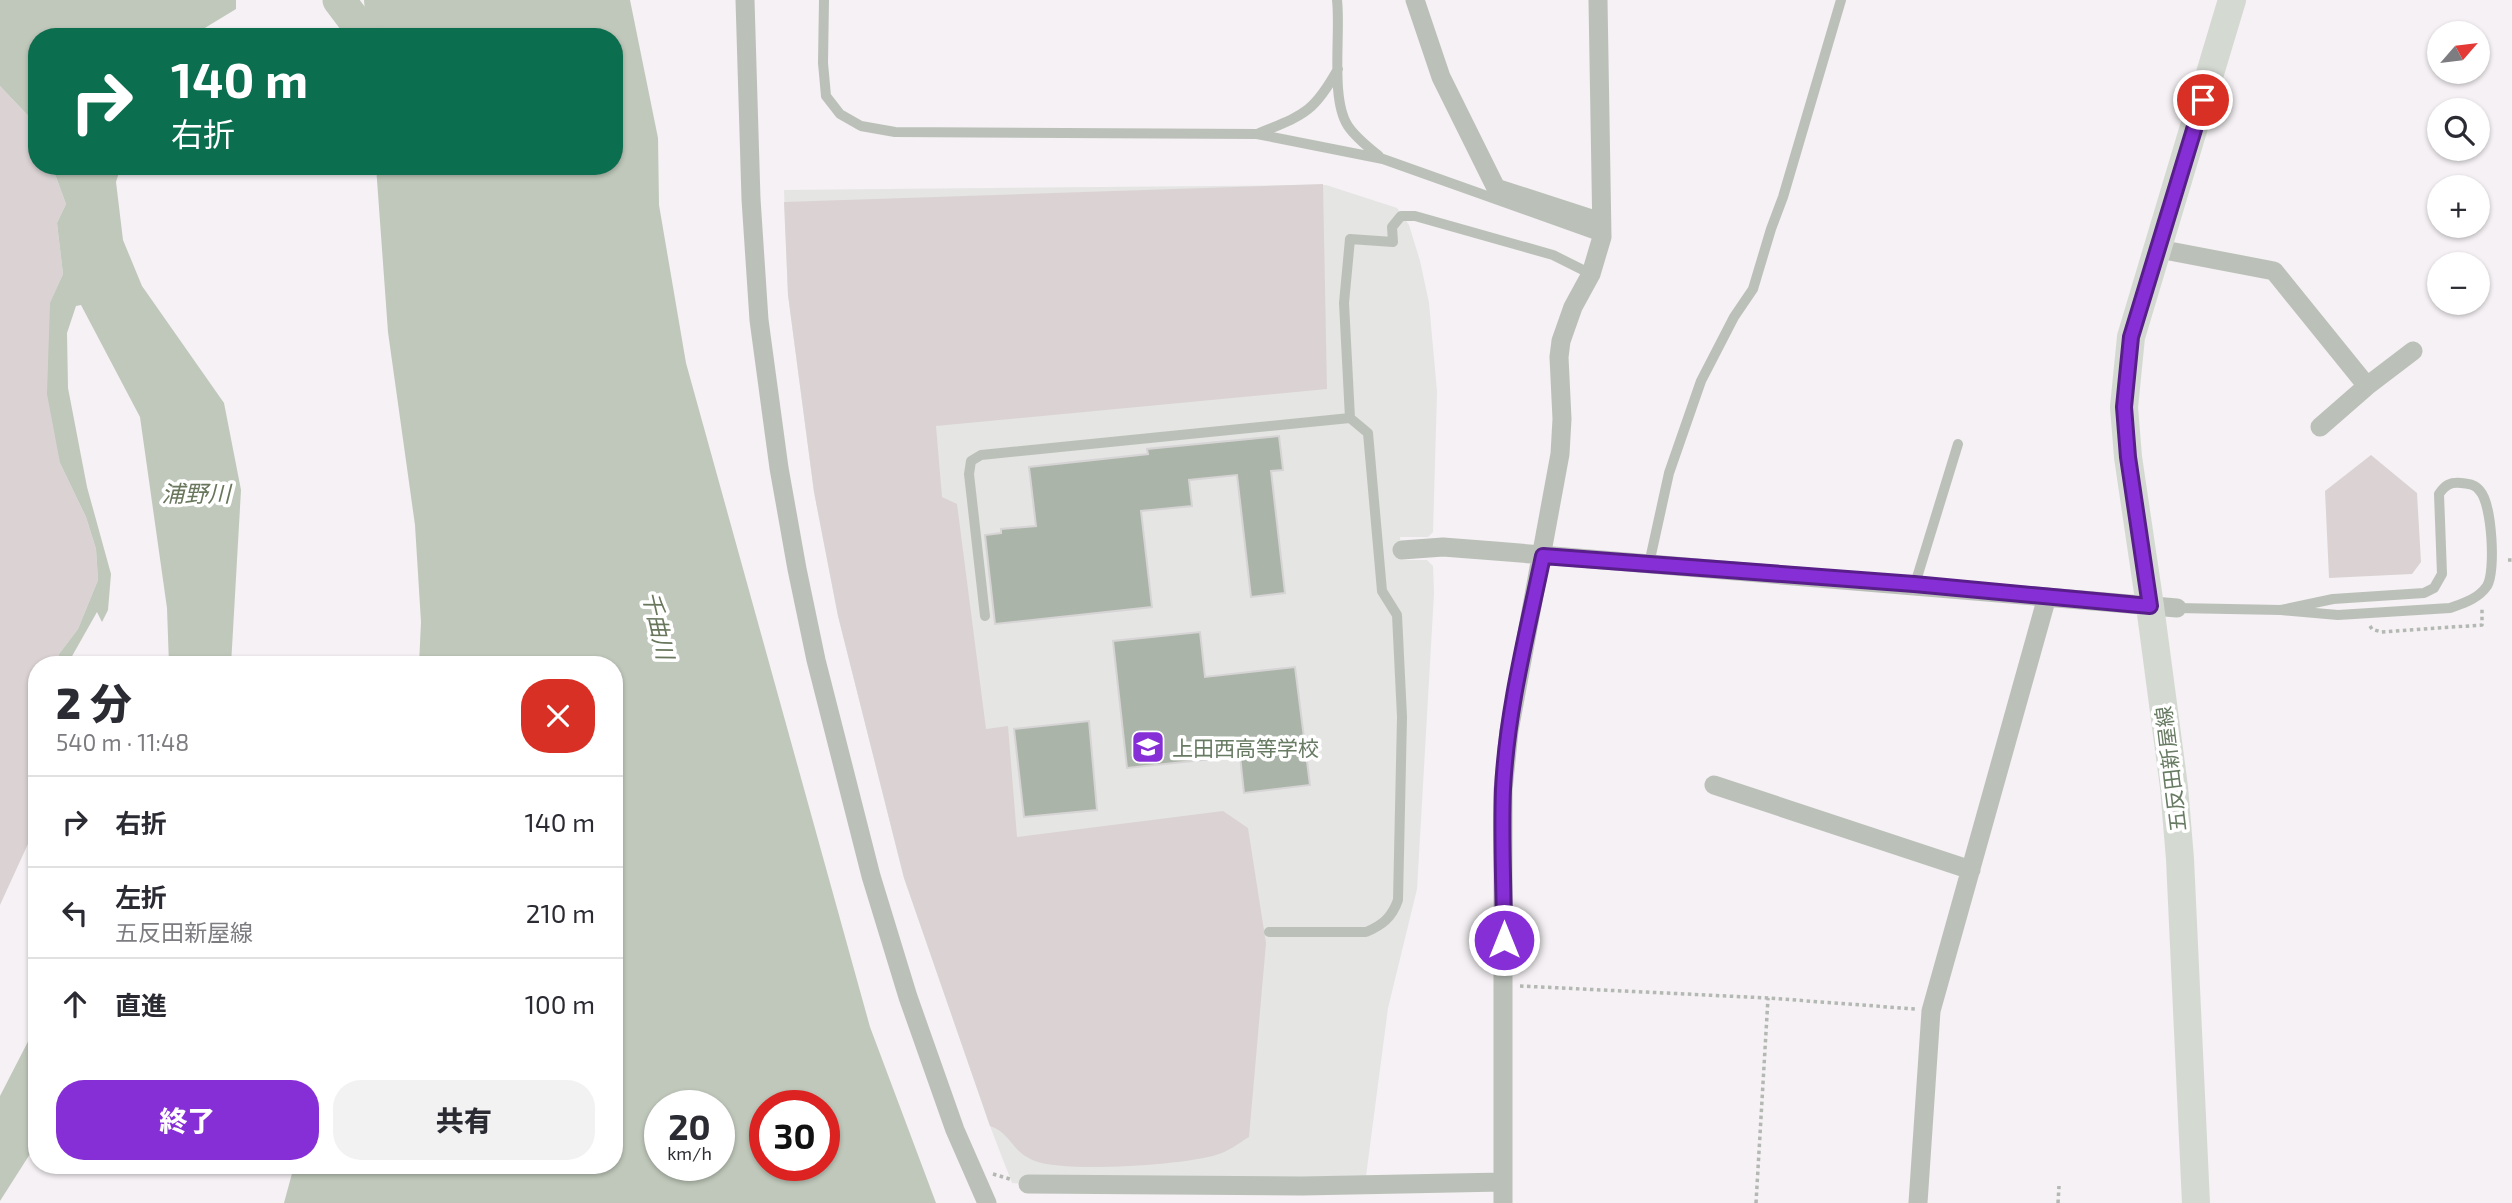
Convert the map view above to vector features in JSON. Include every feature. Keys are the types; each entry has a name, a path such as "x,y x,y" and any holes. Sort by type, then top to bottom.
{"street":[{"path":"745,0 751,199 759,320 779,468 797,569 816,660 871,876 908,997 955,1130 987,1203"},
{"path":"1415,0 1441,77 1496,188 1602,230"},
{"path":"1503,1203 1503,790 1517,679 1543,556 1560,454 1561,341 1573,307 1591,274 1602,230 1598,0"},
{"name":"五反田新屋線","path":"2197,1203 2180,859 2163,607 2128,457 2124,407 2131,337 2232,0"},
{"path":"2159,249 2274,271 2367,386"},
{"path":"2320,427 2413,351"},
{"path":"1402,550 1443,547 1914,584 2163,607"},
{"path":"1918,1203 1931,1011 2047,597"},
{"path":"1714,785 1971,870"},
{"path":"1028,1184 1302,1194 1503,1182"}],"lane":[{"path":"824,0 823,64 826,96 839,114 861,126 895,132 1257,134 1382,159 1602,230"},
{"path":"1337,0 1340,104 1346,123 1361,142 1382,159"},
{"path":"1649,564 1670,473 1701,381 1734,317 1753,289 1841,0"},
{"path":"1257,134 1299,116 1314,106 1324,95 1338,69"},
{"path":"1350,418 1344,303 1350,239 1393,242 1392,227 1401,216 1415,216 1553,255 1591,274"},
{"path":"985,616 970,474 971,461 981,455 1350,418 1368,433 1382,591 1397,615 1402,717 1398,900 1393,915 1377,928 1366,932 1269,932"},
{"path":"1914,584 1958,444"},
{"path":"2163,607 2281,610 2338,615 2450,608 2479,595 2491,578 2490,518 2481,491 2472,484 2453,482 2445,485 2439,494 2442,574 2434,588 2424,593 2333,599 2281,610"},
{"path":"1378,550 1402,550"}],"path":[{"path":"2365,618 2372,629 2381,632 2482,625 2482,604"},
{"path":"1504,985 1768,998 1931,1011"},
{"path":"1756,1203 1768,998"},
{"path":"973,1168 1028,1184"},
{"path":"2058,1203 2059,1186"}],"shaded area":[{"path":"0,86 28,116 28,175 55,175 66,204 57,223 63,274 50,304 60,463 86,517 96,549 98,580 78,629 58,656 28,656 28,844 0,905"},
{"path":"1323,184 1327,389 936,426 942,497 957,504 986,729 1008,726 1017,837 1223,811 1248,828 1266,943 1249,1137 1220,1154 1178,1162 1071,1167 1035,1161 1021,1153 1003,1133 990,1126 904,878 838,616 814,492 788,295 784,202"},
{"name":"上田西高等学校","path":"1326,185 1397,208 1409,225 1429,303 1437,392 1433,532 1428,537 1400,537 1402,560 1427,560 1433,566 1434,593 1417,889 1388,1008 1366,1176 1041,1185 1012,1183 904,878 838,616 814,492 788,295 784,190"},
{"path":"2371,455 2417,493 2421,562 2412,574 2329,578 2325,491"}],"water":[{"path":"0,0 236,0 236,9 205,28 28,28 28,116 0,86"},
{"path":"364,0 630,0 658,138 659,205 686,363 870,1027 936,1203 284,1203 292,1174 623,1174 623,656 419,656 421,622 415,525 388,332 377,175 623,175 623,28 366,28"},
{"name":"浦野川","path":"55,175 118,175 116,182 123,240 142,286 224,403 241,490 232,656 169,656 167,608 140,417 81,305 76,306 67,333 68,388 87,487 111,574 108,610 102,622 97,612 72,656 58,656 78,629 98,580 96,549 86,517 60,463 47,394 50,303 63,274 57,223 66,204"},
{"path":"28,1042 28,1157 0,1201 0,1096"}],"building":[{"path":"1279,436 1283,470 1271,471 1285,593 1251,597 1237,475 1189,480 1192,506 1141,511 1152,607 995,624 985,535 1001,533 1001,529 1036,526 1029,467 1148,454 1147,449"},
{"path":"1200,632 1205,677 1295,667 1310,785 1244,793 1240,756 1127,768 1113,641"},
{"path":"1089,721 1097,810 1024,817 1014,729"}],"waterway":[{"name":"千曲川","path":"339,0 360,28"}],"place":[{"name":"上田西高等学校","path":"1148,747"}],"route":[{"path":"1504,940 1503,790 1517,679 1543,556 1914,584 2150,606 2128,457 2124,407 2127,371 2131,337 2203,100"}]}
